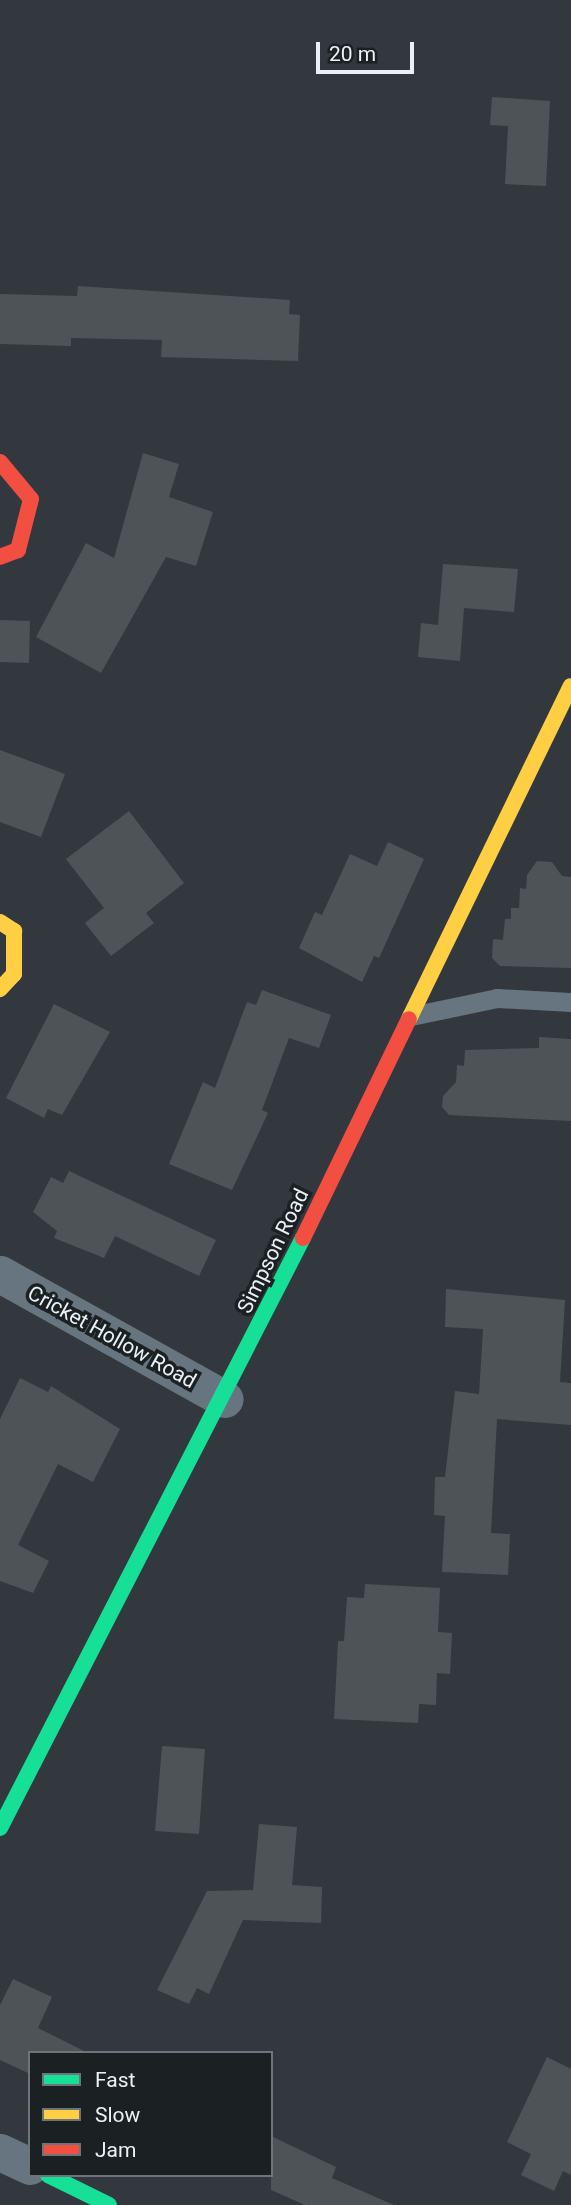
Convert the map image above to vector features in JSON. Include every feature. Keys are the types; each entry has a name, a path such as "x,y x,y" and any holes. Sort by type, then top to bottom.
{"street":[{"path":"0,462 31,499 18,550 0,557"},
{"name":"Simpson Road","path":"0,1828 225,1399 571,686"},
{"path":"0,922 14,931 13,974 0,989"},
{"name":"Cricket Hollow Road","path":"0,1274 225,1399"},
{"path":"0,2152 28,2165"},
{"path":"52,2177 108,2205"}],"lane":[{"path":"411,1016 497,998 571,1002"}],"building":[{"path":"492,97 550,101 546,186 505,184 508,126 490,125"},
{"path":"78,286 290,300 289,314 300,315 298,361 161,357 162,340 71,338 71,346 0,344 0,294 77,296"},
{"path":"143,453 179,464 169,497 213,512 196,566 166,557 101,673 36,637 86,543 114,558"},
{"path":"443,564 518,569 514,612 464,608 460,661 418,657 421,623 438,625"},
{"path":"0,620 30,621 29,663 0,662"},
{"path":"0,750 65,774 41,837 0,822"},
{"path":"129,811 184,883 146,913 154,923 111,956 85,923 104,908 66,859"},
{"path":"388,842 424,859 379,958 374,956 362,982 299,948 315,912 322,915 350,854 377,866"},
{"path":"537,861 552,862 562,876 571,877 571,968 500,966 492,958 493,939 503,940 505,919 511,919 511,908 519,908 520,888 526,889 527,875"},
{"path":"262,990 331,1015 319,1048 289,1038 262,1110 268,1113 232,1190 169,1164 203,1082 215,1088 247,1002 256,1005"},
{"path":"54,1004 110,1032 62,1115 48,1109 44,1118 6,1098"},
{"path":"539,1037 571,1039 571,1121 449,1115 442,1107 443,1096 456,1082 457,1065 464,1066 465,1050 539,1048"},
{"path":"69,1171 216,1240 199,1276 115,1236 104,1258 54,1238 57,1231 33,1212 51,1177 63,1183"},
{"path":"446,1289 565,1300 560,1382 571,1383 571,1425 497,1419 491,1533 510,1534 508,1575 442,1572 445,1516 434,1515 435,1477 445,1477 455,1391 479,1394 483,1329 445,1327"},
{"path":"20,1378 48,1392 51,1386 120,1429 93,1482 58,1464 18,1545 49,1561 33,1593 0,1581 0,1419"},
{"path":"365,1584 440,1588 438,1632 452,1633 450,1674 437,1673 436,1705 419,1704 418,1723 334,1719 338,1641 344,1641 347,1597 364,1598"},
{"path":"162,1746 205,1749 199,1834 155,1831"},
{"path":"259,1824 297,1827 292,1885 322,1887 321,1923 243,1920 209,1994 197,1988 189,2004 157,1990 207,1891 253,1890"},
{"path":"13,1979 52,1997 38,2028 84,2051 28,2051 28,2073 0,2060 0,2005"},
{"path":"547,2057 571,2069 571,2175 563,2171 554,2191 521,2175 531,2154 507,2142"},
{"path":"273,2137 336,2167 332,2178 394,2205 305,2205 271,2190"}],"traffic: fast":[{"path":"0,1828 303,1238"},
{"path":"52,2177 109,2205"}],"traffic: slow":[{"path":"409,1019 571,686"},
{"path":"0,922 14,931 14,974 0,989"}],"traffic: jam":[{"path":"0,462 31,499 18,550 0,557"},
{"path":"303,1238 409,1019"}]}
